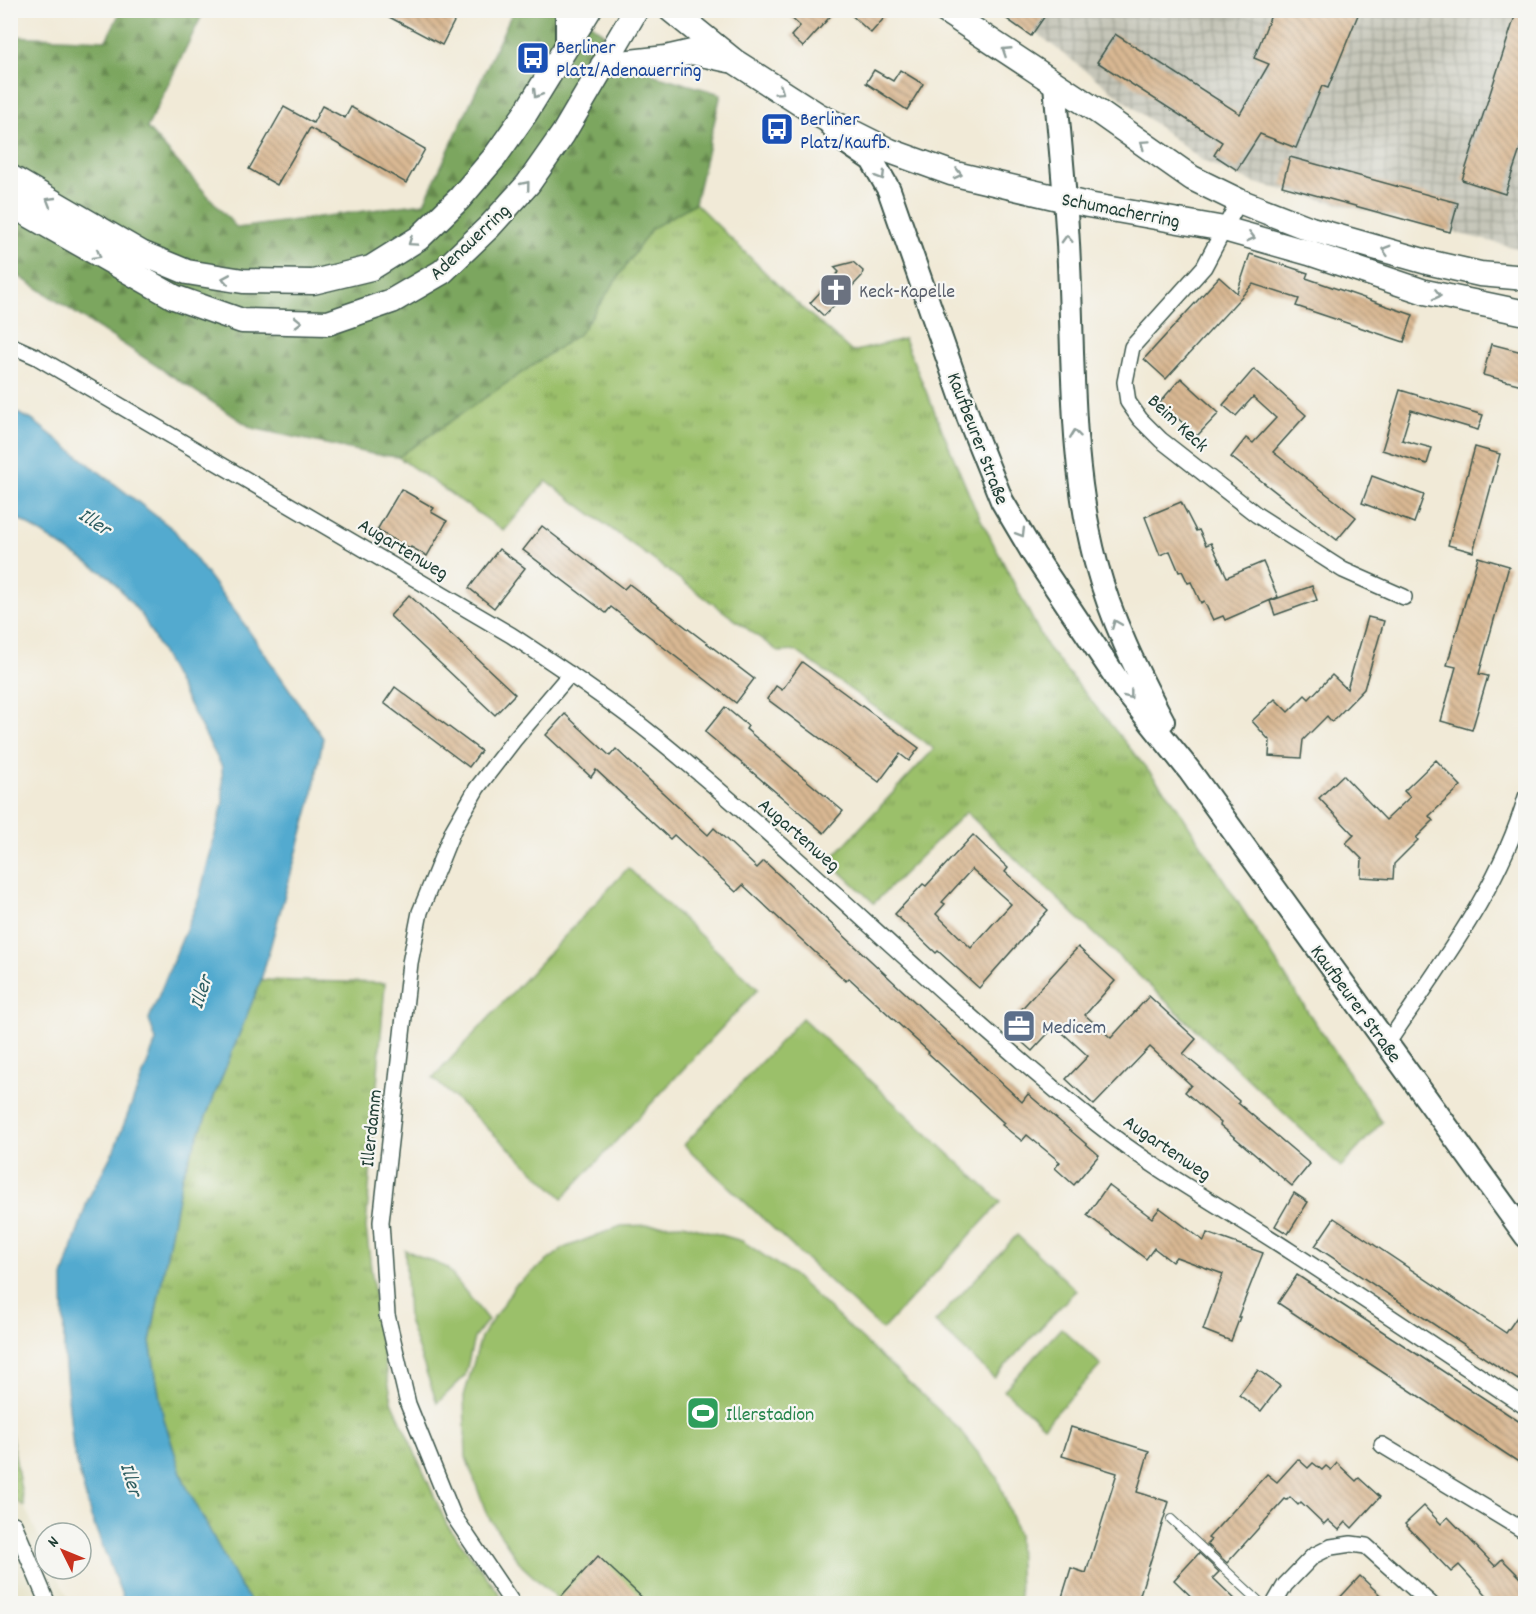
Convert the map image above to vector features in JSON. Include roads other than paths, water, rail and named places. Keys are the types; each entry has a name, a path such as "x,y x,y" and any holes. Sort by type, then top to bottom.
{"main road":[{"name":"Adenauerring","path":"10,177 141,253 187,272 243,281 313,282 370,268 419,238 460,198 494,158 525,114 589,10"},
{"name":"Adenauerring","path":"10,204 174,297 242,321 328,323 392,301 442,272 490,226 528,184 563,134 636,10"},
{"path":"671,10 734,61"},
{"path":"698,10 702,20 734,61"},
{"path":"944,10 1192,178 1239,201 1311,229 1427,262 1479,274 1526,278"},
{"path":"603,65 666,58 692,52 734,61"},
{"name":"Schumacherring","path":"734,61 827,120 890,150 951,172 1064,199 1224,229 1309,253 1425,292 1526,313"}],"street":[{"path":"567,10 567,44"},
{"name":"Kaufbeurer Straße","path":"1055,84 1067,228 1074,424 1083,496 1096,561 1114,622 1189,770"},
{"name":"Kaufbeurer Straße","path":"827,120 844,141 872,160 889,190 969,419 1002,501 1034,555 1123,688 1189,770 1526,1236"},
{"name":"Beim Keck","path":"1239,201 1204,267 1132,347 1125,382 1128,402 1140,419 1161,440 1257,515 1343,570 1404,597"},
{"name":"Augartenweg","path":"10,345 37,357 511,635 570,674 657,738 810,870 973,1018 1097,1124 1141,1158 1290,1250 1526,1407"},
{"name":"Illerdamm","path":"513,1604 453,1515 408,1404 387,1316 381,1222 410,963 420,912 451,835 477,788 570,674"},
{"path":"1387,1044 1473,915 1518,825 1526,797"},
{"path":"1382,1445 1526,1532"},
{"path":"14,1524 48,1604"},
{"path":"1274,1604 1285,1586 1313,1556 1331,1547 1352,1544 1366,1546 1431,1604"}],"lane":[{"path":"1171,1519 1262,1604"}],"water":[{"name":"Iller","path":"11,410 32,420 174,530 242,621 323,738 312,798 261,980 182,1176 150,1342 163,1416 184,1482 239,1585 252,1603 125,1603 91,1517 73,1449 64,1356 63,1277 88,1199 114,1150 156,1041 149,1019 199,898 223,803 222,767 143,617 110,577 11,514"}],"place":[{"name":"Berliner Platz/Adenauerring","path":"533,58"},
{"name":"Berliner Platz/Kaufb.","path":"777,129"},
{"name":"Keck-Kapelle","path":"836,290"},
{"name":"Medicem","path":"1019,1026"},
{"name":"Illerstadion","path":"703,1413"}]}
